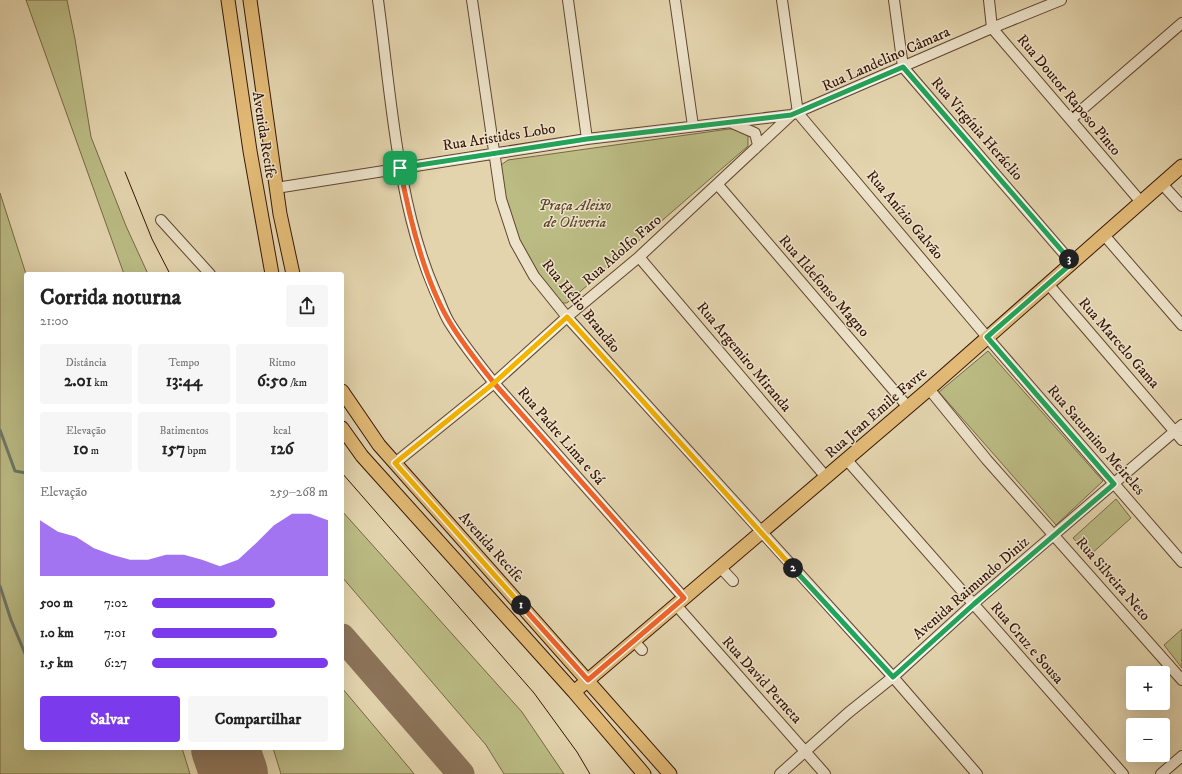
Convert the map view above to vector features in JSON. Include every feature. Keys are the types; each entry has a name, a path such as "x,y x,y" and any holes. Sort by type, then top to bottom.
{"main road":[{"name":"Avenida Recife","path":"228,0 250,151 272,272"},
{"name":"Avenida Recife","path":"250,0 276,188 282,225 293,272"},
{"name":"Rua Jean Emile Favre","path":"574,692 588,680 638,645 680,602 720,567 805,498 846,459 888,427 908,407 1182,166"},
{"name":"Avenida Recife","path":"344,394 379,445 670,774"},
{"path":"344,431 362,456 574,692 644,774"}],"street":[{"name":"Rua Padre Lima e Sá","path":"378,0 400,168 413,229 428,276 448,321 468,350 494,383 680,602"},
{"name":"Rua Hélio Brandão","path":"472,0 501,198 515,242 534,276 567,317 893,677 977,774"},
{"path":"568,0 587,139"},
{"path":"675,0 693,126"},
{"path":"782,0 794,114"},
{"path":"894,0 903,67"},
{"path":"989,0 992,28"},
{"name":"Rua Landelino Câmara","path":"794,114 992,28 1061,0"},
{"path":"1071,119 1182,23"},
{"name":"Rua Doutor Raposo Pinto","path":"992,28 1071,119 1140,202"},
{"name":"Rua Virgínia Heráclio","path":"903,67 1072,263"},
{"name":"Rua Aristides Lobo","path":"276,188 587,139 794,114"},
{"name":"Rua Adolfo Faro","path":"395,463 494,383 567,317 639,258 794,114"},
{"name":"Rua Anízio Galvão","path":"794,114 987,337"},
{"name":"Rua Aristides Lobo","path":"728,121 755,133 758,145 755,150"},
{"name":"Rua Ildefonso Magno","path":"718,184 908,407"},
{"path":"1162,184 1182,206"},
{"path":"161,220 208,272"},
{"path":"1104,235 1182,325"},
{"name":"Rua Argemiro Miranda","path":"639,258 826,477"},
{"name":"Rua Marcelo Gama","path":"1048,284 1178,428 1182,440"},
{"name":"Rua Saturnino Meireles","path":"987,337 1182,562"},
{"name":"Rua Silveira Neto","path":"928,390 987,460 1182,680"},
{"name":"Avenida Raimundo Diniz","path":"780,774 1178,428"},
{"name":"Rua Cruz e Sousa","path":"846,459 1123,774"},
{"path":"720,567 733,582"},
{"name":"Rua David Perneta","path":"680,602 825,774"},
{"path":"1161,774 1177,756"}],"green space":[{"path":"26,0 67,0 91,137 126,226 147,272 123,272"},
{"name":"Praça Aleixo de Oliveria","path":"729,129 742,129 748,135 748,146 567,303 560,303 555,300 518,243 506,205 501,165 508,160"},
{"path":"0,193 25,272 24,272 24,750 183,750 190,774 0,774"},
{"path":"988,351 1103,481 1056,525 939,392"},
{"path":"1116,499 1131,518 1089,556 1073,538"},
{"path":"344,513 522,712 564,774 504,774 486,745 344,579"},
{"path":"1182,629 1182,668 1164,645"},
{"path":"344,690 414,774 281,774 274,750 344,750"}],"waterway":[{"path":"0,430 15,471 24,473"},
{"path":"0,586 11,620 24,651"}],"taxiway":[{"path":"344,639 461,774"}],"runway":[{"path":"226,750 234,774"}],"tram line":[{"path":"125,172 152,239 169,272"},
{"path":"344,475 534,693 577,752 590,774"}],"route":[{"path":"400,168 413,229 428,276 448,321 468,350 494,383 684,598 588,680 395,463 494,383 567,317 893,677 974,604 1114,484 987,337 1072,263 903,67 791,115 728,121 587,139 400,168"}]}
